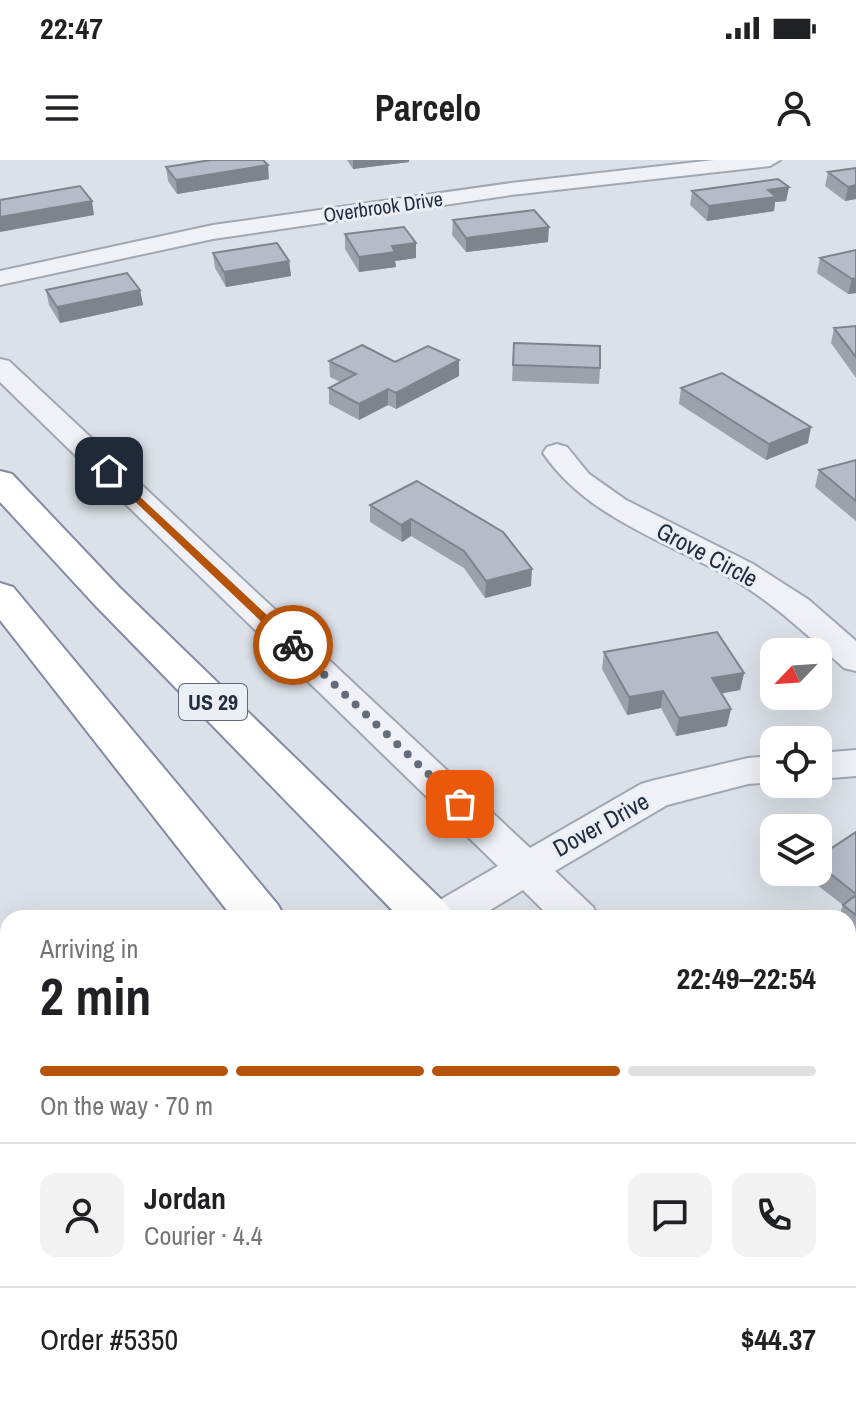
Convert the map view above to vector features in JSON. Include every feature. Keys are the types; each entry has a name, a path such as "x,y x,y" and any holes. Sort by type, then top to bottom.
{"highway":[{"name":"US 29","path":"0,481 107,596 422,910"},
{"path":"0,595 255,910"}],"street":[{"name":"Overbrook Drive","path":"0,278 213,232 511,189 770,160"},
{"path":"0,367 570,910"},
{"name":"Grove Circle","path":"557,453 579,480 615,506 742,571 797,607 856,660"},
{"path":"832,765 856,763"},
{"name":"Dover Drive","path":"456,910 655,794 760,770"}],"building":[{"path":"211,160 263,160 268,165 176,180 166,167"},
{"path":"856,168 856,185 848,187 828,172"},
{"path":"778,179 789,187 768,190 776,197 709,206 692,191"},
{"path":"80,186 92,201 0,217 0,200"},
{"path":"534,210 549,227 466,238 453,220"},
{"path":"404,227 416,243 392,246 395,252 359,257 345,234"},
{"path":"277,243 289,261 224,272 213,253"},
{"path":"856,250 856,278 852,279 820,258"},
{"path":"127,273 140,290 57,307 46,290"},
{"path":"856,326 856,357 834,328"},
{"path":"514,343 600,346 600,368 513,365"},
{"path":"362,345 395,362 428,346 459,360 396,393 388,389 359,404 329,388 356,374 329,361"},
{"path":"722,373 811,427 769,444 681,388"},
{"path":"856,460 856,501 819,470"},
{"path":"417,481 503,532 532,569 486,581 464,551 411,519 401,525 370,505"},
{"path":"717,632 744,673 712,678 731,709 679,718 663,691 629,697 604,652"},
{"path":"856,832 856,894 832,875 832,848"},
{"path":"856,895 856,910 843,905"}],"way so far":[{"path":"293,645 460,804"}],"route":[{"path":"109,471 293,645"}]}
